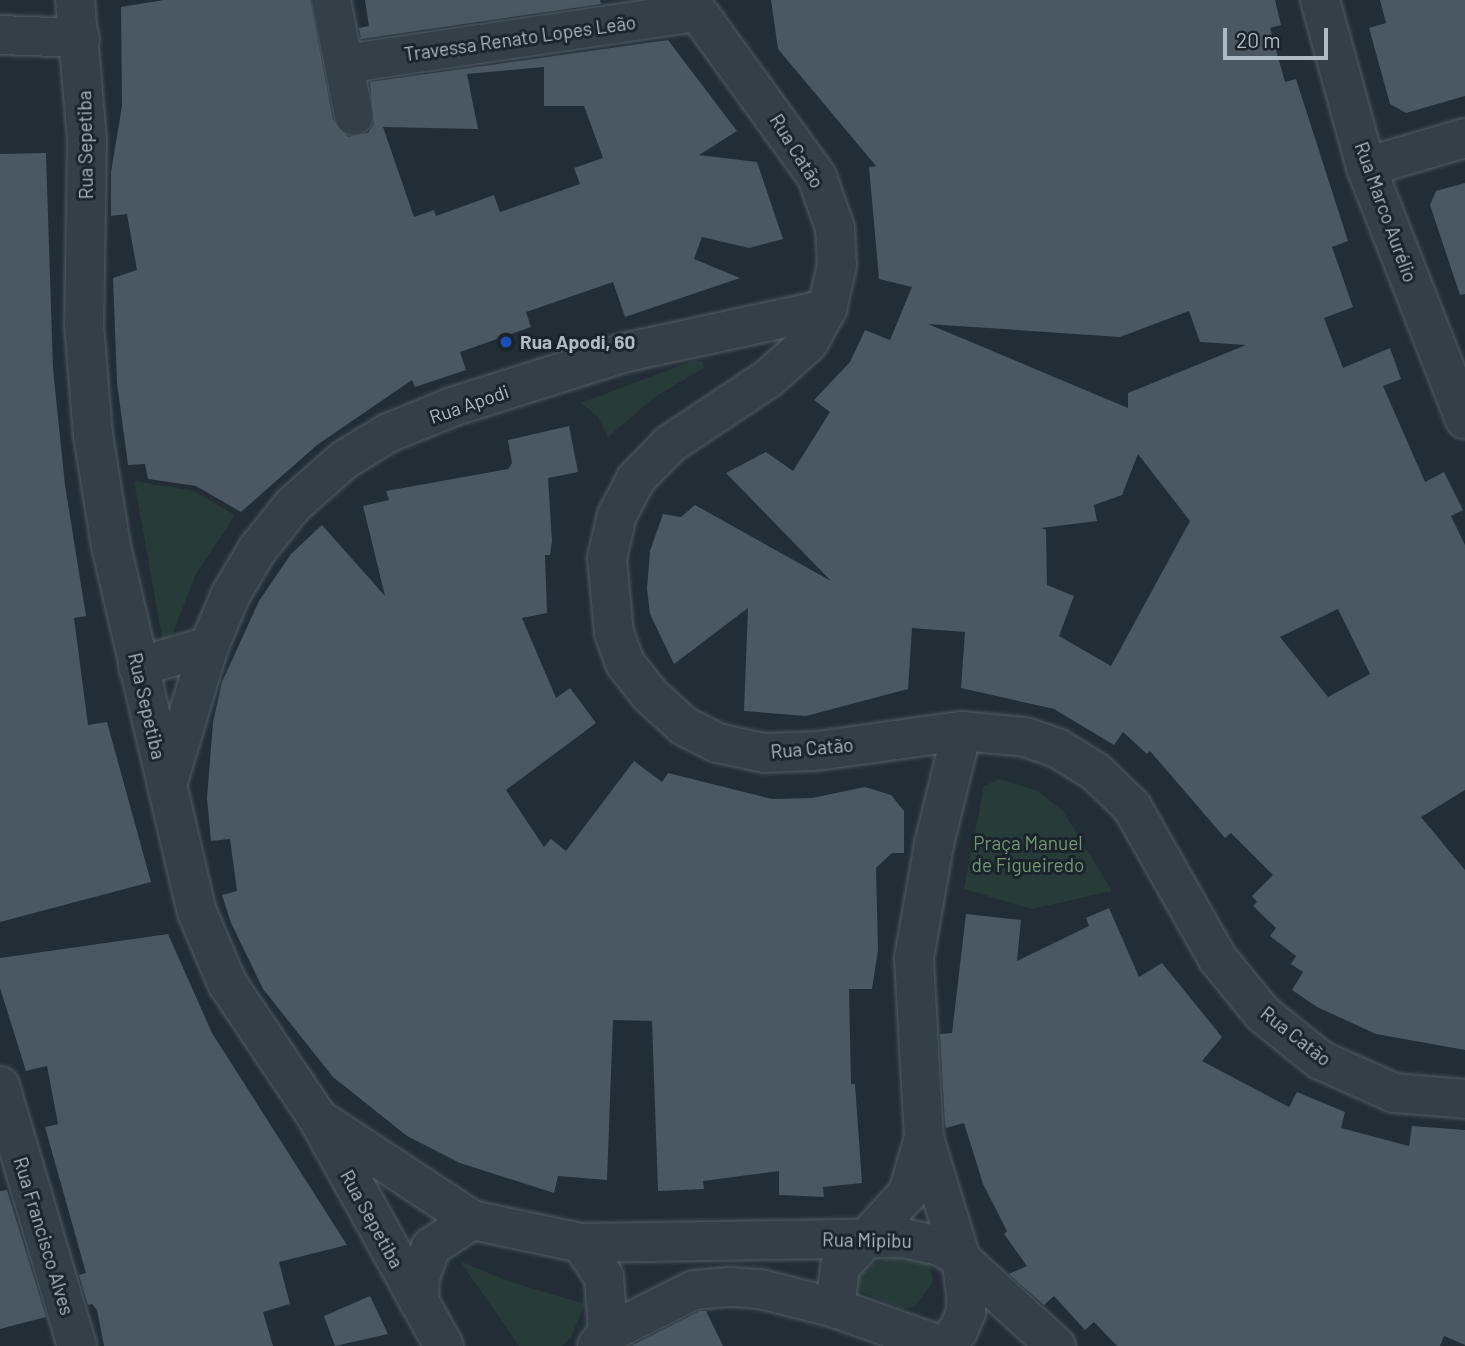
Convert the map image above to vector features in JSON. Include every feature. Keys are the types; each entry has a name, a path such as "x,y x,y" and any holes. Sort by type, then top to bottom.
{"street":[{"name":"Rua Sepetiba","path":"75,0 87,141 84,324 93,435 111,546 197,912 227,983 317,1117 444,1346"},
{"path":"331,0 354,117"},
{"name":"Rua Marco Aurélio","path":"1320,0 1366,167 1465,419"},
{"name":"Travessa Renato Lopes Leão","path":"344,64 693,6"},
{"name":"Rua Catão","path":"693,6 817,177 835,228 837,265 827,309 807,343 769,378 670,444 636,479 617,515 607,558 614,633 625,663 650,695 684,726 718,743 764,753 817,751 962,731 1025,737 1057,748 1096,772 1132,807 1218,959 1263,1014 1320,1060 1394,1093 1465,1100"},
{"path":"0,35 80,38"},
{"path":"1366,167 1465,138"},
{"name":"Rua Apodi","path":"166,789 209,646 257,550 293,505 344,460 388,433 452,407 623,353 827,309"},
{"path":"138,667 209,646"},
{"name":"Rua Apodi","path":"156,745 189,712"},
{"path":"581,1243 604,1277 603,1340 694,1290 760,1289 835,1308 943,1346 958,1331 966,1312 961,1259 924,1138 914,958 934,844 962,731"},
{"name":"Rua Francisco Alves","path":"0,1086 77,1346"},
{"name":"Rua Mipibu","path":"317,1117 472,1220 581,1243 682,1244 868,1238 926,1242 961,1259 1056,1346"},
{"path":"835,1308 840,1267 908,1193 924,1138"},
{"path":"419,1302 420,1277 431,1247 472,1220"},
{"path":"682,1244 694,1290"}],"green space":[{"path":"695,360 703,362 704,368 656,396 608,437 598,417 581,403"},
{"path":"134,481 194,491 235,515 196,574 165,653"},
{"name":"Praça Manuel de Figueiredo","path":"1000,779 1038,791 1063,811 1112,891 1032,909 964,889 984,786"},
{"path":"922,1250 929,1259 933,1282 915,1306 903,1309 859,1291 854,1279 861,1267"},
{"path":"460,1261 508,1281 585,1304 571,1337 562,1346 519,1346"}],"building":[{"path":"164,0 310,0 333,120 348,137 368,133 374,124 370,82 668,40 737,131 699,155 757,162 783,239 749,248 702,237 694,259 740,278 625,317 613,282 526,312 531,327 460,352 466,370 415,387 412,380 317,445 241,512 196,486 148,479 145,464 128,465 117,383 113,278 137,270 127,214 111,216 111,172 122,106 121,7","holes":["544,67 544,106 584,106 603,158 574,168 580,184 500,212 494,195 436,216 434,210 414,217 383,127 478,129 467,74"]},
{"path":"365,0 600,0 601,4 361,39 359,28 369,26"},
{"path":"771,0 1275,0 1281,25 1270,28 1285,82 1296,79 1348,241 1332,247 1353,307 1324,318 1343,368 1390,348 1401,379 1383,386 1425,482 1444,472 1463,510 1451,516 1465,545 1465,790 1421,817 1465,870 1465,1050 1376,1034 1317,1007 1292,990 1303,972 1291,964 1296,956 1270,936 1276,928 1253,906 1257,902 1252,896 1273,875 1231,833 1225,838 1150,751 1147,754 1123,732 1114,745 1054,709 961,688 965,632 912,628 908,689 806,716 744,711 748,608 674,664 650,614 647,589 650,551 663,514 681,517 695,505 831,581 726,473 766,452 793,471 830,412 814,400 850,362 865,330 890,340 912,287 879,279 869,167 876,166 778,49","holes":["1189,311 1200,342 1246,345 1128,393 1128,408 928,324 1120,337","1138,454 1190,521 1111,666 1059,636 1074,596 1047,585 1046,530 1041,528 1097,521 1094,505 1122,495","1338,609 1370,674 1328,697 1280,637"]},
{"path":"1380,0 1465,0 1465,96 1406,113 1390,104 1369,28 1386,23"},
{"path":"46,153 53,369 65,485 86,616 74,618 88,725 107,722 151,882 0,922 0,154"},
{"path":"1465,183 1465,294 1460,295 1430,205 1436,191"},
{"path":"569,426 578,472 548,478 552,541 550,555 545,555 547,613 522,618 556,698 570,688 596,723 506,790 544,847 551,839 566,851 634,761 662,782 668,773 772,799 812,798 865,787 891,795 904,811 904,853 892,853 876,868 878,950 872,989 849,989 851,1084 855,1084 862,1183 823,1187 824,1197 779,1195 779,1171 703,1181 704,1189 658,1191 652,1021 613,1020 607,1180 558,1176 554,1193 460,1163 407,1136 333,1077 263,989 231,923 222,895 237,891 230,839 211,841 207,798 213,722 222,682 259,601 291,554 322,525 385,596 363,506 389,500 386,491 508,469 512,463 508,440"},
{"path":"1109,908 1139,977 1162,963 1222,1037 1202,1061 1289,1107 1297,1092 1345,1112 1341,1128 1409,1146 1412,1126 1465,1130 1465,1345 1444,1336 1440,1346 1117,1346 1094,1322 1085,1330 1054,1296 1044,1305 1009,1274 1027,1266 1004,1234 1007,1231 983,1184 964,1123 946,1128 945,1124 940,1034 952,1033 966,914 1021,920 1017,961 1089,926 1086,918"},
{"path":"168,934 212,1033 347,1245 279,1262 290,1304 263,1312 273,1346 104,1346 97,1310 92,1304 88,1305 79,1275 86,1273 45,1127 58,1124 47,1066 26,1071 0,988 0,958"},
{"path":"7,1190 46,1317 0,1329 0,1191"},
{"path":"370,1296 388,1334 335,1346 324,1316"},
{"path":"700,1311 706,1311 723,1346 631,1346"}],"place":[{"name":"Rua Apodi, 60","path":"506,342"}]}
